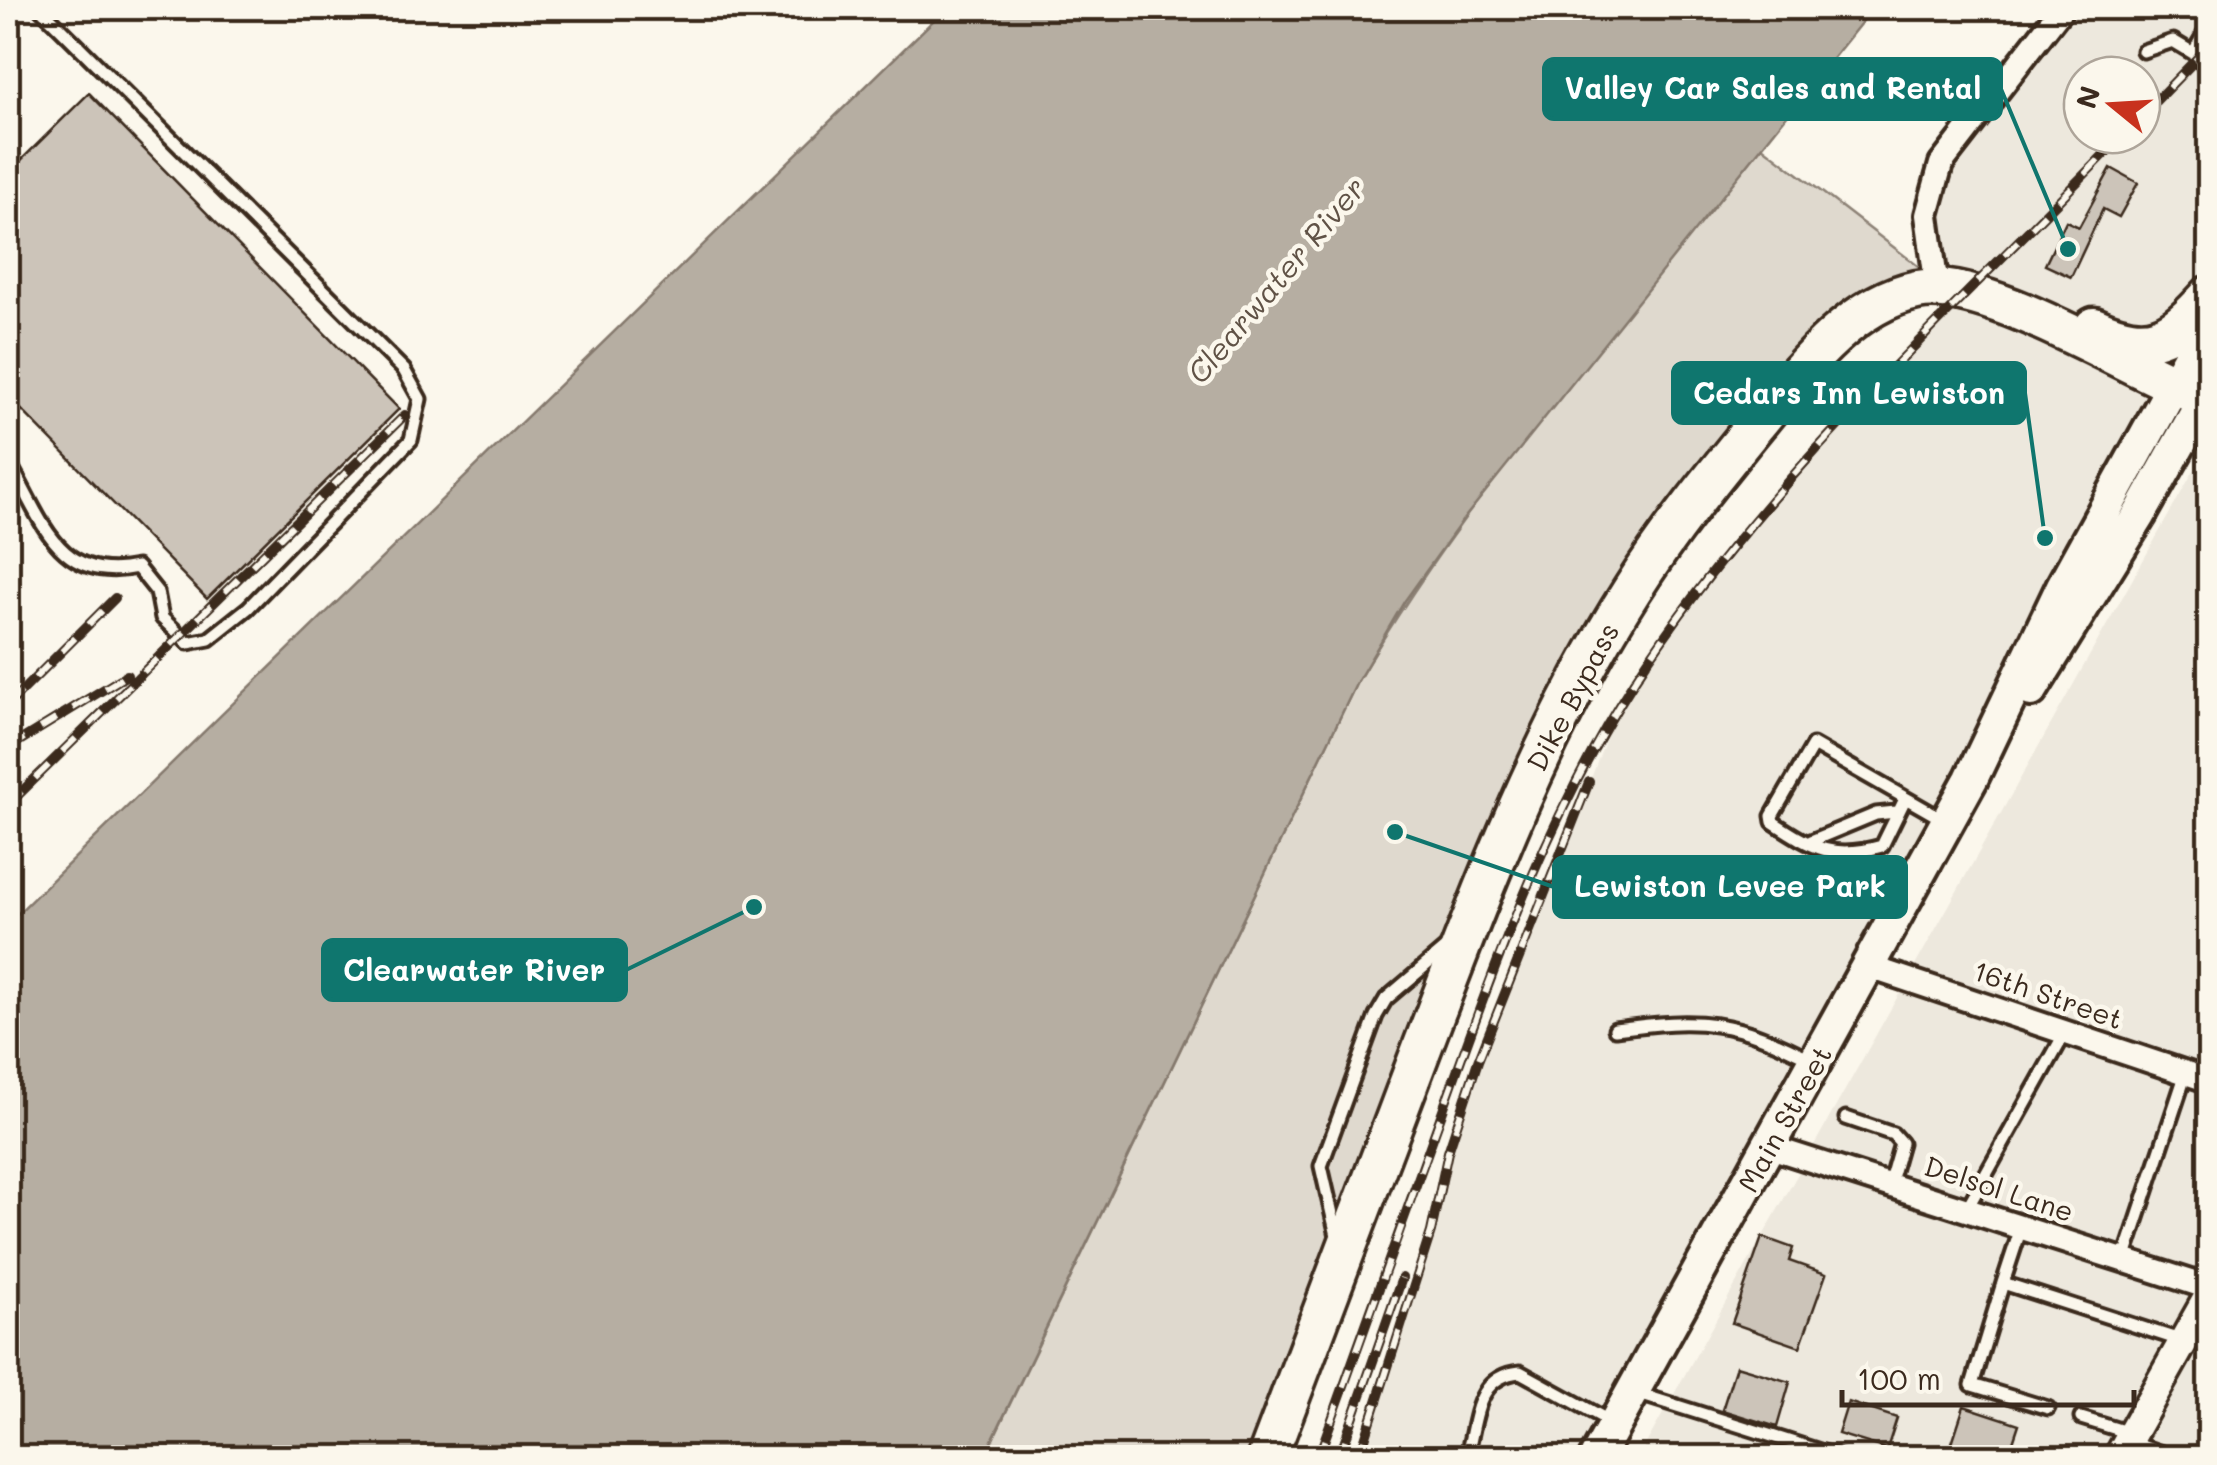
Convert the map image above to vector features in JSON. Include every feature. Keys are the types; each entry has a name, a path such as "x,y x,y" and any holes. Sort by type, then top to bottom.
{"highway":[{"name":"Dike Bypass","path":"1267,1458 1518,801 1582,676 1631,592 1701,492 1790,383 1836,336 1886,301 1937,288 1992,299 2199,393"},
{"path":"1992,299 2059,311 2114,336 2149,341 2175,330 2210,295"}],"main road":[{"name":"Main Street","path":"1596,1458 1971,779 2072,624 2199,393 2210,319"}],"street":[{"path":"1937,288 1928,214 1941,164 2062,8"},
{"name":"16th Street","path":"1867,966 2210,1081"},
{"name":"Delsol Lane","path":"1770,1148 2210,1291"},
{"path":"2159,1458 2124,1445 2210,1291"}],"lane":[{"path":"8,461 68,558 87,569 137,566 158,592 162,618 188,643 210,638 248,608 411,440 420,399 404,370 40,8"},
{"path":"2192,53 2210,24"},
{"path":"2143,51 2173,41 2192,53 2210,72"},
{"path":"1905,800 1882,846 1834,856 1811,841 1794,836 1773,822 1772,816 1813,745 1947,822"},
{"path":"1811,841 1876,814 1896,812"},
{"path":"1340,1268 1339,1244 1321,1166 1376,1016 1386,999 1444,950 1476,906"},
{"path":"1615,1029 1707,1020 1765,1035 1816,1062"},
{"path":"1966,1210 2065,1032"},
{"path":"2124,1260 2186,1073"},
{"path":"1846,1118 1893,1134 1900,1143 1889,1186"},
{"path":"2021,1228 1972,1385 2048,1408"},
{"path":"2003,1283 2183,1341"},
{"path":"1466,1458 1476,1411 1488,1383 1504,1373 1520,1372 1615,1424"},
{"path":"1633,1392 1842,1458"},
{"path":"2082,1418 2124,1445"}],"shaded area":[{"path":"2062,8 2209,8 2209,319 1596,1457 1358,1458 1407,1311 1449,1152 1617,710 1693,597 1753,520 1971,293 1937,288 1935,180"},
{"path":"1762,146 1935,279 1836,336 1582,676 1267,1457 984,1458 1357,682 1448,541 1498,473"},
{"path":"2209,463 2209,1457 1638,1458 2194,470"}],"water":[{"path":"946,8 1873,8 1462,521 1404,602 1357,682 984,1457 8,1457 8,923"}],"building":[{"path":"89,93 399,409 207,599 8,396 8,173"},
{"path":"2111,168 2138,183 2119,217 2103,209 2071,277 2045,265 2066,221 2079,227"},
{"path":"1762,1237 1793,1248 1789,1261 1826,1274 1800,1347 1732,1323"},
{"path":"1736,1366 1790,1382 1777,1427 1722,1410"},
{"path":"1848,1402 1897,1418 1887,1449 1838,1434"},
{"path":"1964,1406 2019,1424 2013,1442 2020,1444 2015,1458 1947,1458"}],"railway":[{"path":"2162,94 2210,45"},
{"path":"1318,1458 1529,882 1577,781 1633,683 1741,536 1801,466 2103,155"},
{"path":"8,805 405,415"},
{"path":"8,705 115,598"},
{"path":"8,748 127,675"},
{"path":"1359,1458 1431,1232 1448,1152 1478,1061 1589,782"},
{"path":"1339,1458 1402,1278"}],"place":[{"name":"Valley Car Sales and Rental","path":"2068,249"},
{"name":"Cedars Inn Lewiston","path":"2045,538"},
{"name":"Lewiston Levee Park","path":"1395,832"},
{"name":"Clearwater River","path":"754,907"}]}
